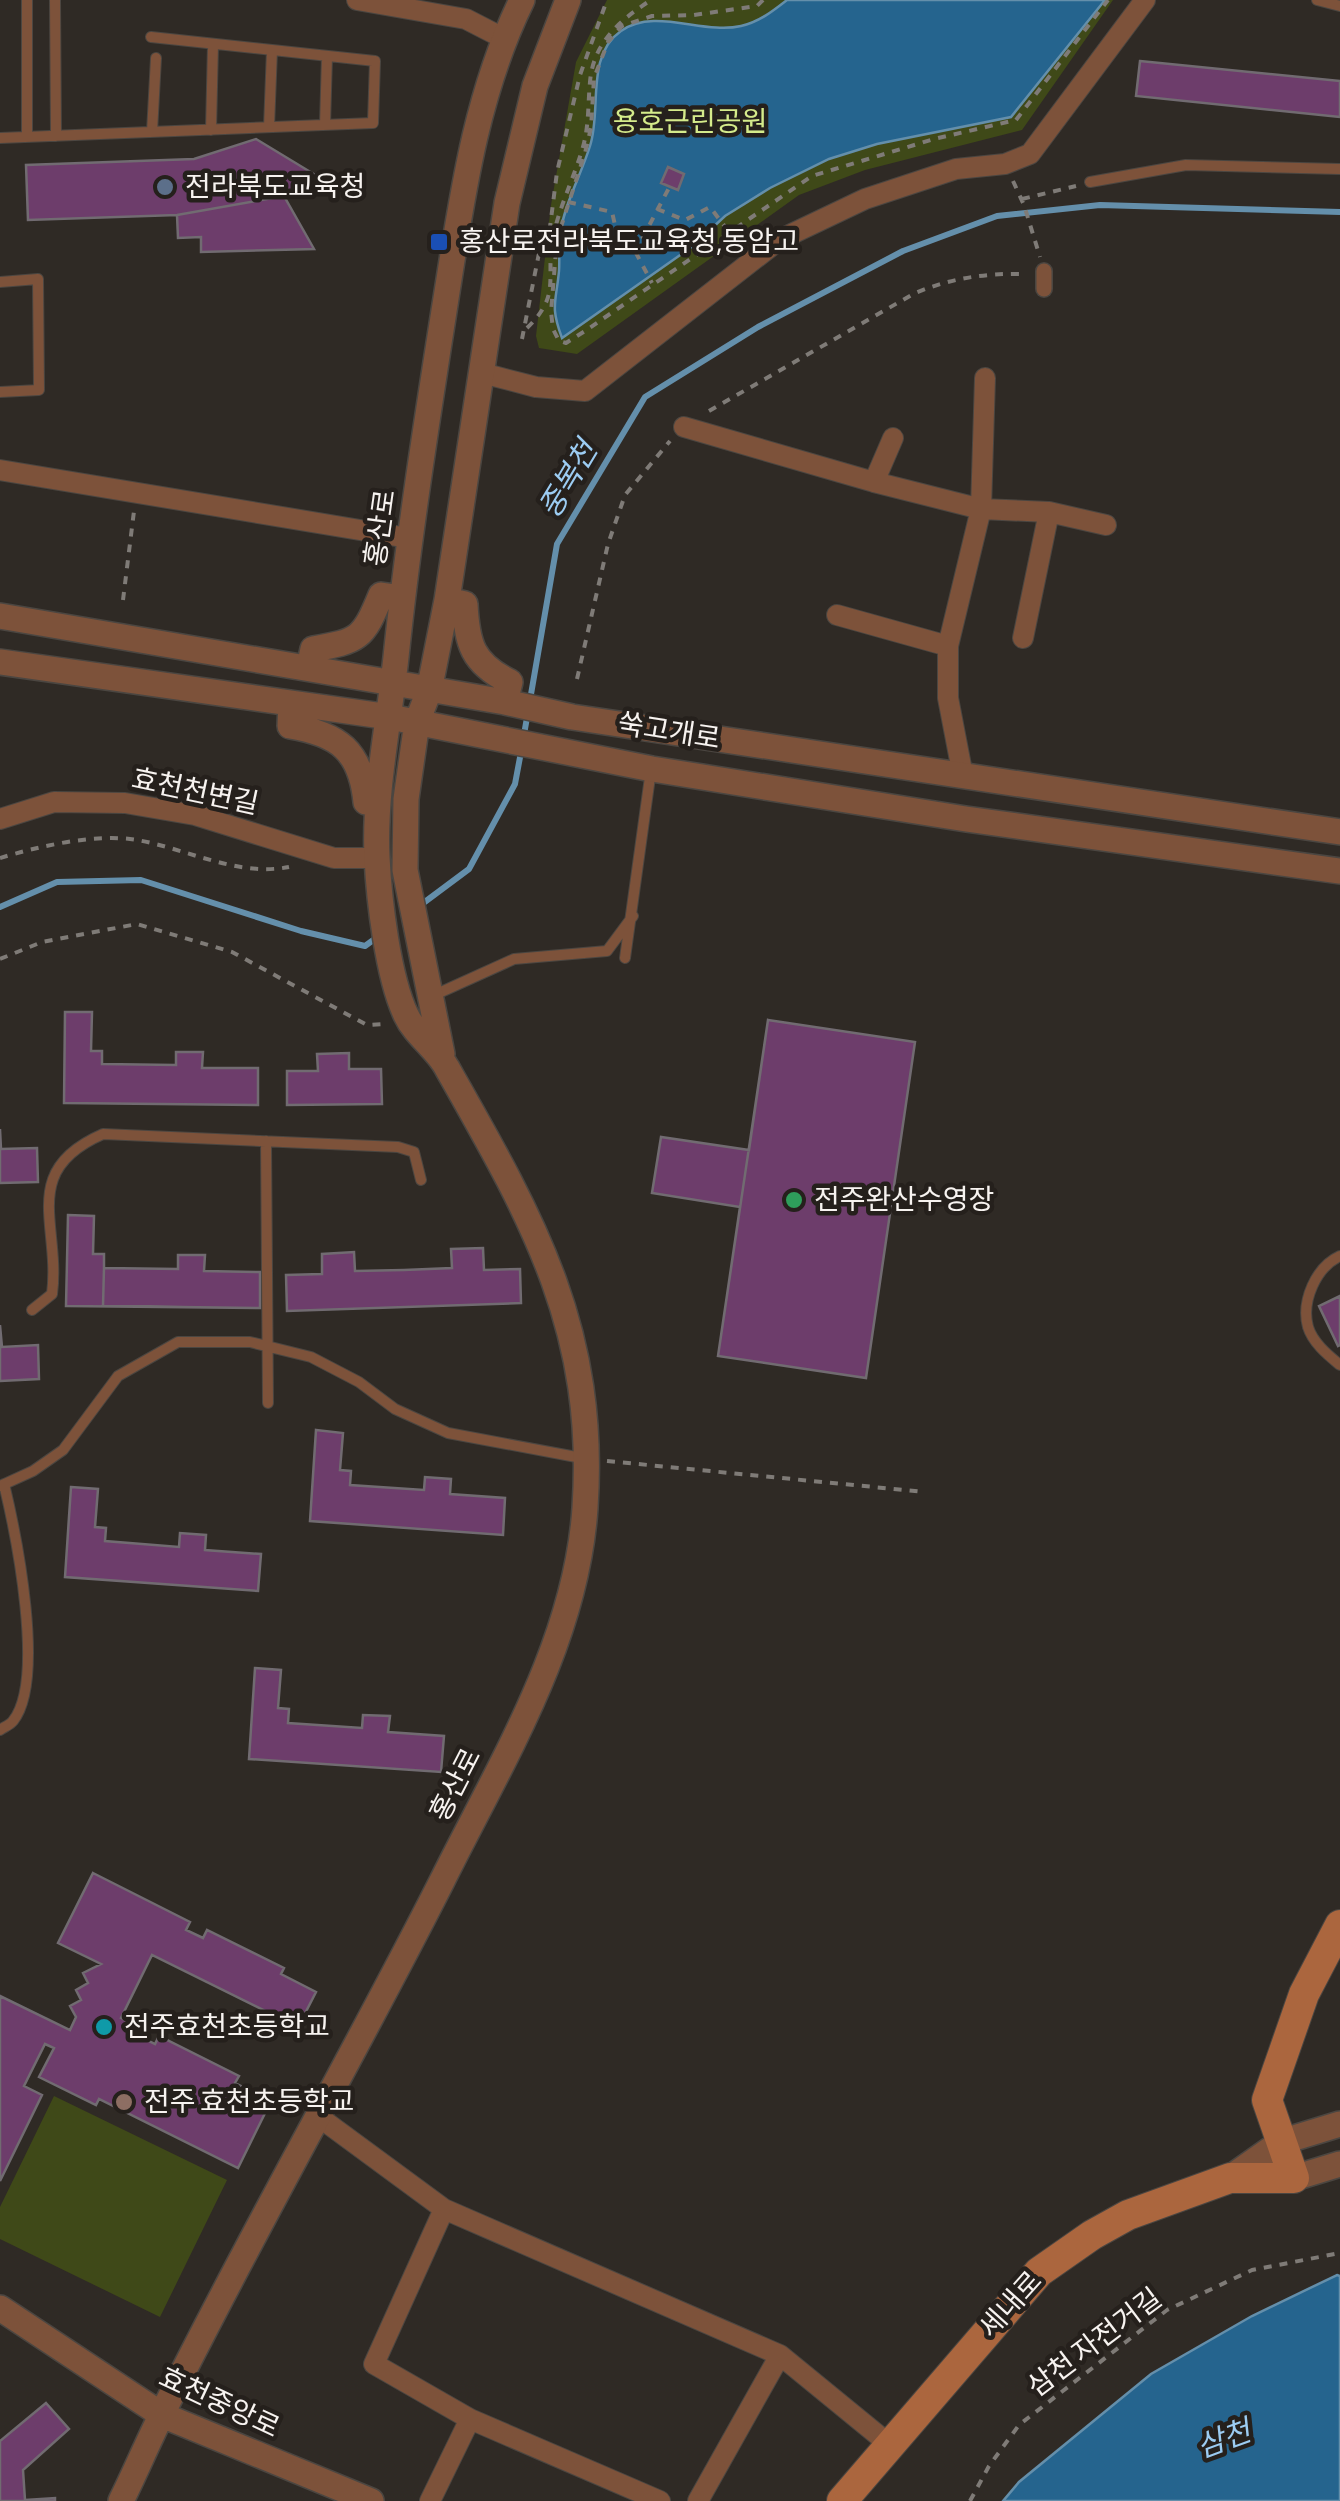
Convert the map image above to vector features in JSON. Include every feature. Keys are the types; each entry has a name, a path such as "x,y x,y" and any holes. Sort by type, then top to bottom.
{"main road":[{"path":"1294,2178 1267,2100 1304,1994 1340,1925"},
{"name":"세내로","path":"842,2501 1039,2272 1128,2215 1230,2178 1294,2178"}],"street":[{"path":"362,0 466,19 503,38"},
{"name":"홍산로","path":"120,2501 551,1661 574,1579 585,1517 588,1459 584,1393 573,1334 542,1244 443,1059 407,1018 382,918 378,869 379,802 408,538 470,147 503,38 522,0"},
{"name":"홍산로","path":"443,1059 405,870 406,799 417,722 429,691 446,600 507,203 534,86 568,0"},
{"path":"482,373 536,386 585,391 779,240 865,200 956,169 1005,164 1030,154 1145,0"},
{"path":"963,776 948,698 948,646 981,509 985,378"},
{"path":"684,427 981,509 1049,512 1106,525"},
{"path":"874,482 894,438"},
{"path":"0,470 408,538"},
{"path":"1023,638 1049,512"},
{"path":"309,668 313,649 347,643 368,627 381,595 402,598"},
{"path":"446,600 466,604 467,637 482,664 510,682 498,701"},
{"path":"836,615 948,646"},
{"name":"쑥고개로","path":"0,616 572,717 1340,832"},
{"name":"쑥고개로","path":"0,662 390,717 652,769 1340,871"},
{"path":"292,703 290,726 320,730 339,740 361,770 366,802 379,802"},
{"name":"효천천변길","path":"0,819 54,802 125,803 196,815 378,869"},
{"path":"320,2117 444,2209 780,2355 890,2445"},
{"name":"세내로","path":"1230,2178 1281,2142 1340,2124"},
{"name":"세내로","path":"1294,2178 1340,2164"},
{"path":"444,2209 374,2364 470,2419 660,2501"},
{"name":"효천중앙로","path":"0,2308 162,2415 371,2501"},
{"path":"698,2501 780,2355"},
{"path":"430,2501 470,2419"}],"lane":[{"path":"26,0 27,137"},
{"path":"55,0 56,136"},
{"path":"1317,0 1340,6"},
{"path":"0,138 373,123 374,61 151,37"},
{"path":"211,130 213,44"},
{"path":"269,128 272,50"},
{"path":"325,125 327,56"},
{"path":"152,132 156,58"},
{"path":"1090,182 1186,165 1340,169"},
{"path":"0,282 38,279 39,390 0,392"},
{"path":"624,958 652,769"},
{"path":"430,998 514,959 606,951 632,916"},
{"path":"32,1310 52,1294 55,1270 47,1212 62,1157 102,1134 398,1147 414,1152 421,1180"},
{"path":"266,1141 268,1403"},
{"path":"1340,1256 1329,1261 1309,1290 1308,1326 1322,1350 1340,1365"},
{"path":"0,1730 14,1721 27,1681 26,1604 19,1546 2,1486 62,1450 118,1376 178,1342 250,1342 311,1357 359,1382 395,1409 448,1434 588,1459"}],"path":[{"path":"522,340 540,248 550,227 557,172 580,74 608,0"},
{"path":"527,328 545,310 551,292 554,237 586,136 590,76 597,50 620,22 651,0"},
{"path":"763,0 756,6 694,15 652,16 622,26 608,42 598,61 591,128 557,239 550,312 560,341 566,343 812,176 934,139 1016,120 1108,0"},
{"path":"577,679 608,544 625,495 684,427 915,292 950,279 990,273 1044,278 1023,202 1005,164"},
{"path":"1023,202 1090,182"},
{"path":"568,202 612,212 618,238 642,239 670,186"},
{"path":"657,209 685,220 710,207 729,232"},
{"path":"628,238 653,284"},
{"path":"123,600 135,506"},
{"path":"0,858 48,843 135,840 228,864 273,870 334,858"},
{"path":"0,959 42,942 137,924 232,952 367,1025 407,1018"},
{"path":"588,1459 925,1492"},
{"name":"삼천 자전거길","path":"970,2501 1019,2424 1167,2310 1252,2270 1340,2253"}],"green space":[{"name":"용호근린공원","path":"607,0 1113,0 1022,130 865,170 799,195 577,354 539,348 536,336 551,205 576,62"},
{"path":"54,2096 227,2180 160,2317 0,2239 0,2207"}],"water":[{"name":"용호근린공원","path":"787,0 1105,0 1011,117 877,144 829,159 770,188 725,216 693,246 562,338 555,311 560,233 590,146 599,69 610,42 634,24 649,21 741,26 760,19"},
{"name":"삼천","path":"1337,2275 1340,2501 1003,2501 1019,2482 1151,2374 1252,2316"}],"building":[{"path":"1140,61 1340,81 1340,117 1136,96"},
{"name":"전라북도교육청","path":"256,139 322,179 284,196 314,249 201,252 201,237 178,238 177,215 28,220 26,165 194,159"},
{"name":"전라북도교육청","path":"256,139 322,179 284,196 177,215 28,220 26,165 194,159"},
{"path":"668,167 684,174 678,190 661,183"},
{"path":"65,1012 92,1012 91,1051 102,1051 102,1064 176,1065 176,1052 203,1052 202,1068 258,1068 258,1105 64,1103"},
{"name":"전주완산수영장","path":"768,1020 915,1042 866,1378 718,1356 740,1207 652,1193 661,1137 749,1150"},
{"name":"전주완산수영장","path":"768,1020 915,1042 866,1378 718,1356"},
{"path":"349,1053 349,1069 381,1069 382,1104 287,1105 287,1071 318,1071 317,1054"},
{"path":"0,1129 1,1149 37,1148 38,1182 0,1183"},
{"path":"68,1215 94,1216 93,1254 104,1254 104,1268 178,1269 178,1255 205,1255 204,1271 260,1272 260,1308 66,1306"},
{"path":"483,1248 484,1270 520,1269 521,1303 287,1311 286,1275 322,1274 322,1254 354,1252 355,1271 404,1270 452,1268 451,1249"},
{"path":"178,1255 205,1255 204,1271 260,1272 260,1308 103,1306 104,1268 178,1269"},
{"path":"1340,1296 1340,1345 1338,1346 1319,1306"},
{"path":"0,1325 2,1347 38,1345 39,1379 0,1381"},
{"path":"316,1430 343,1433 340,1470 351,1471 350,1485 424,1490 425,1477 451,1479 450,1494 505,1498 503,1535 310,1521"},
{"path":"71,1487 98,1489 95,1527 106,1528 105,1541 179,1547 180,1533 206,1535 205,1550 261,1554 258,1591 65,1577"},
{"path":"255,1668 281,1670 278,1708 289,1709 288,1723 362,1728 363,1715 390,1716 388,1732 444,1736 441,1772 249,1759"},
{"name":"전주효천초등학교","path":"93,1873 190,1922 186,1930 203,1938 207,1930 284,1968 281,1974 316,1992 298,2027 152,1955 121,2018 136,2026 133,2033 155,2044 159,2036 239,2076 235,2083 271,2101 238,2168 99,2099 96,2105 39,2077 54,2048 45,2044 24,2086 42,2095 0,2181 0,1996 70,2030 76,2017 70,2006 81,2000 76,1990 88,1983 83,1973 101,1964 58,1943"},
{"path":"46,2403 69,2429 23,2470 25,2500 55,2501 0,2501 0,2441"}],"waterway":[{"name":"중복천","path":"530,700 557,544 645,397 758,327 903,251 997,216 1100,205 1340,212"},
{"name":"중복천","path":"523,740 528,712"},
{"name":"중복천","path":"418,907 469,869 515,784 521,752"},
{"name":"중복천","path":"0,907 57,882 141,880 301,931 365,946 376,938"}],"place":[{"name":"전라북도교육청","path":"165,187"},
{"name":"홍산로전라북도교육청,동암고","path":"439,242"},
{"name":"전주완산수영장","path":"794,1200"},
{"name":"전주효천초등학교","path":"104,2027"},
{"name":"전주 효천초등학교","path":"124,2102"}]}
